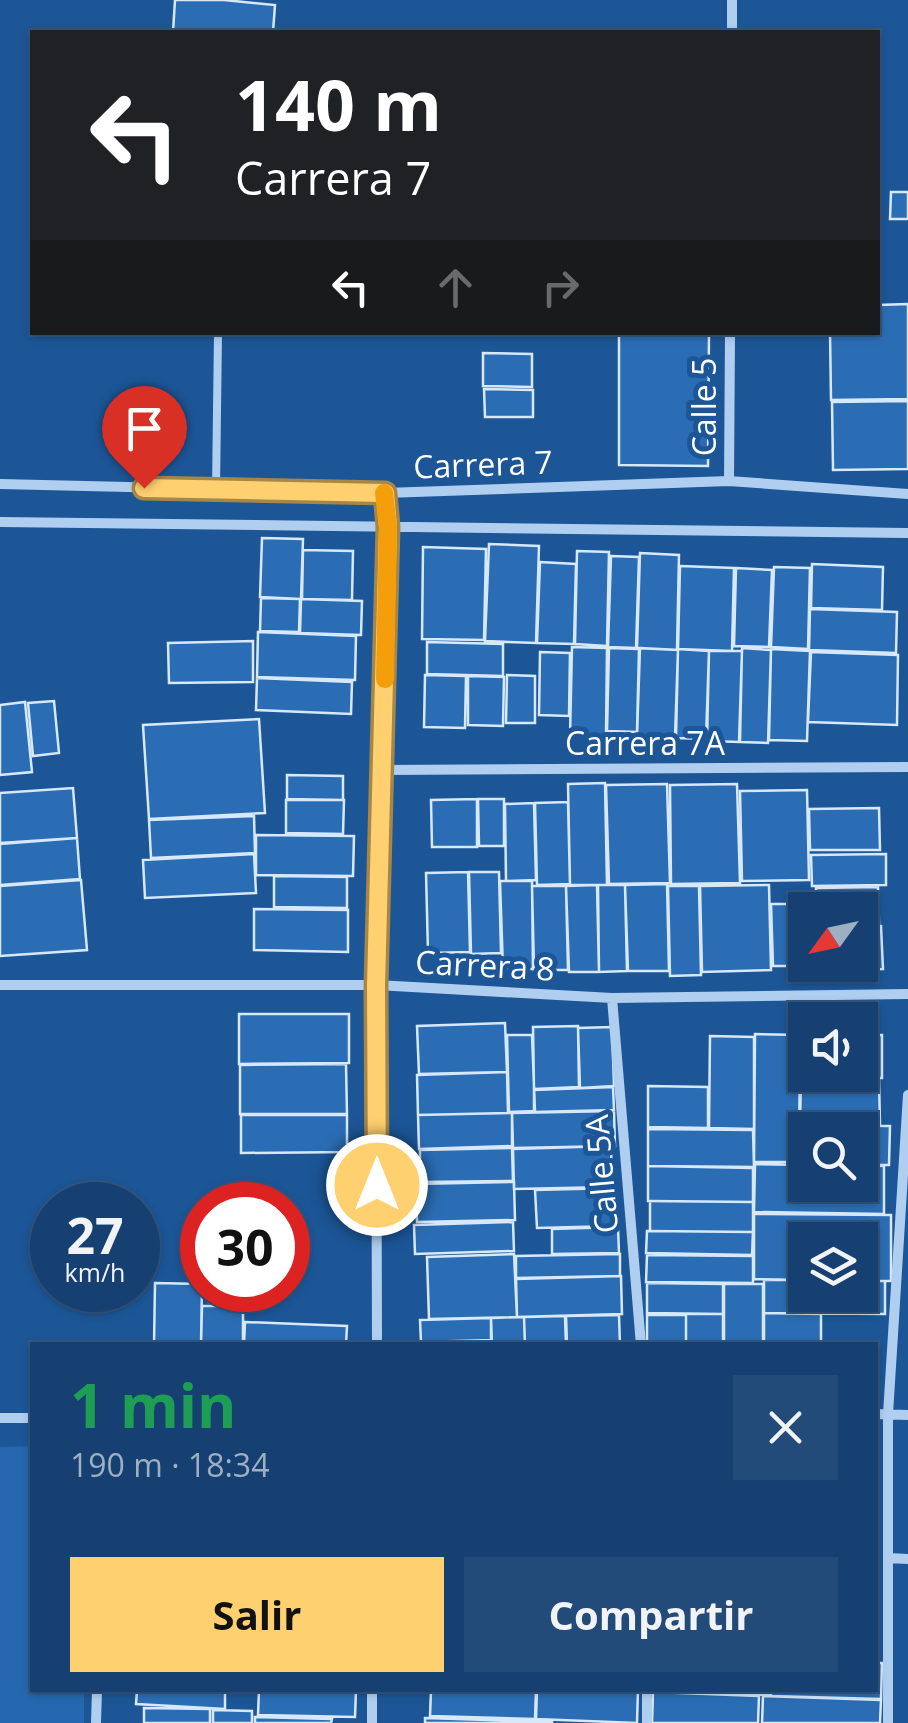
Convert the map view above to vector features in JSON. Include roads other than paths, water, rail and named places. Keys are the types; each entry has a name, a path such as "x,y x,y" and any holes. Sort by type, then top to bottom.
{"street":[{"path":"732,0 732,30"},
{"name":"Calle 5","path":"729,481 730,335"},
{"name":"Carrera 7","path":"0,484 385,493 729,481 908,494"},
{"path":"377,1342 376,986 388,527 385,493"},
{"name":"Carrera 7","path":"0,522 908,533"},
{"name":"Carrera 7A","path":"383,770 908,768"},
{"name":"Carrera 8","path":"0,985 376,986 612,998 908,994"},
{"name":"Calle 5A","path":"612,998 641,1342"},
{"path":"888,1723 888,1414 908,1095"},
{"path":"878,1414 908,1415"},
{"path":"0,1418 30,1418"},
{"path":"888,1558 908,1559"},
{"path":"96,1723 97,1692"},
{"path":"372,1692 372,1723"},
{"path":"646,1692 646,1723"}],"lane":[{"path":"216,490 218,335"}]}
